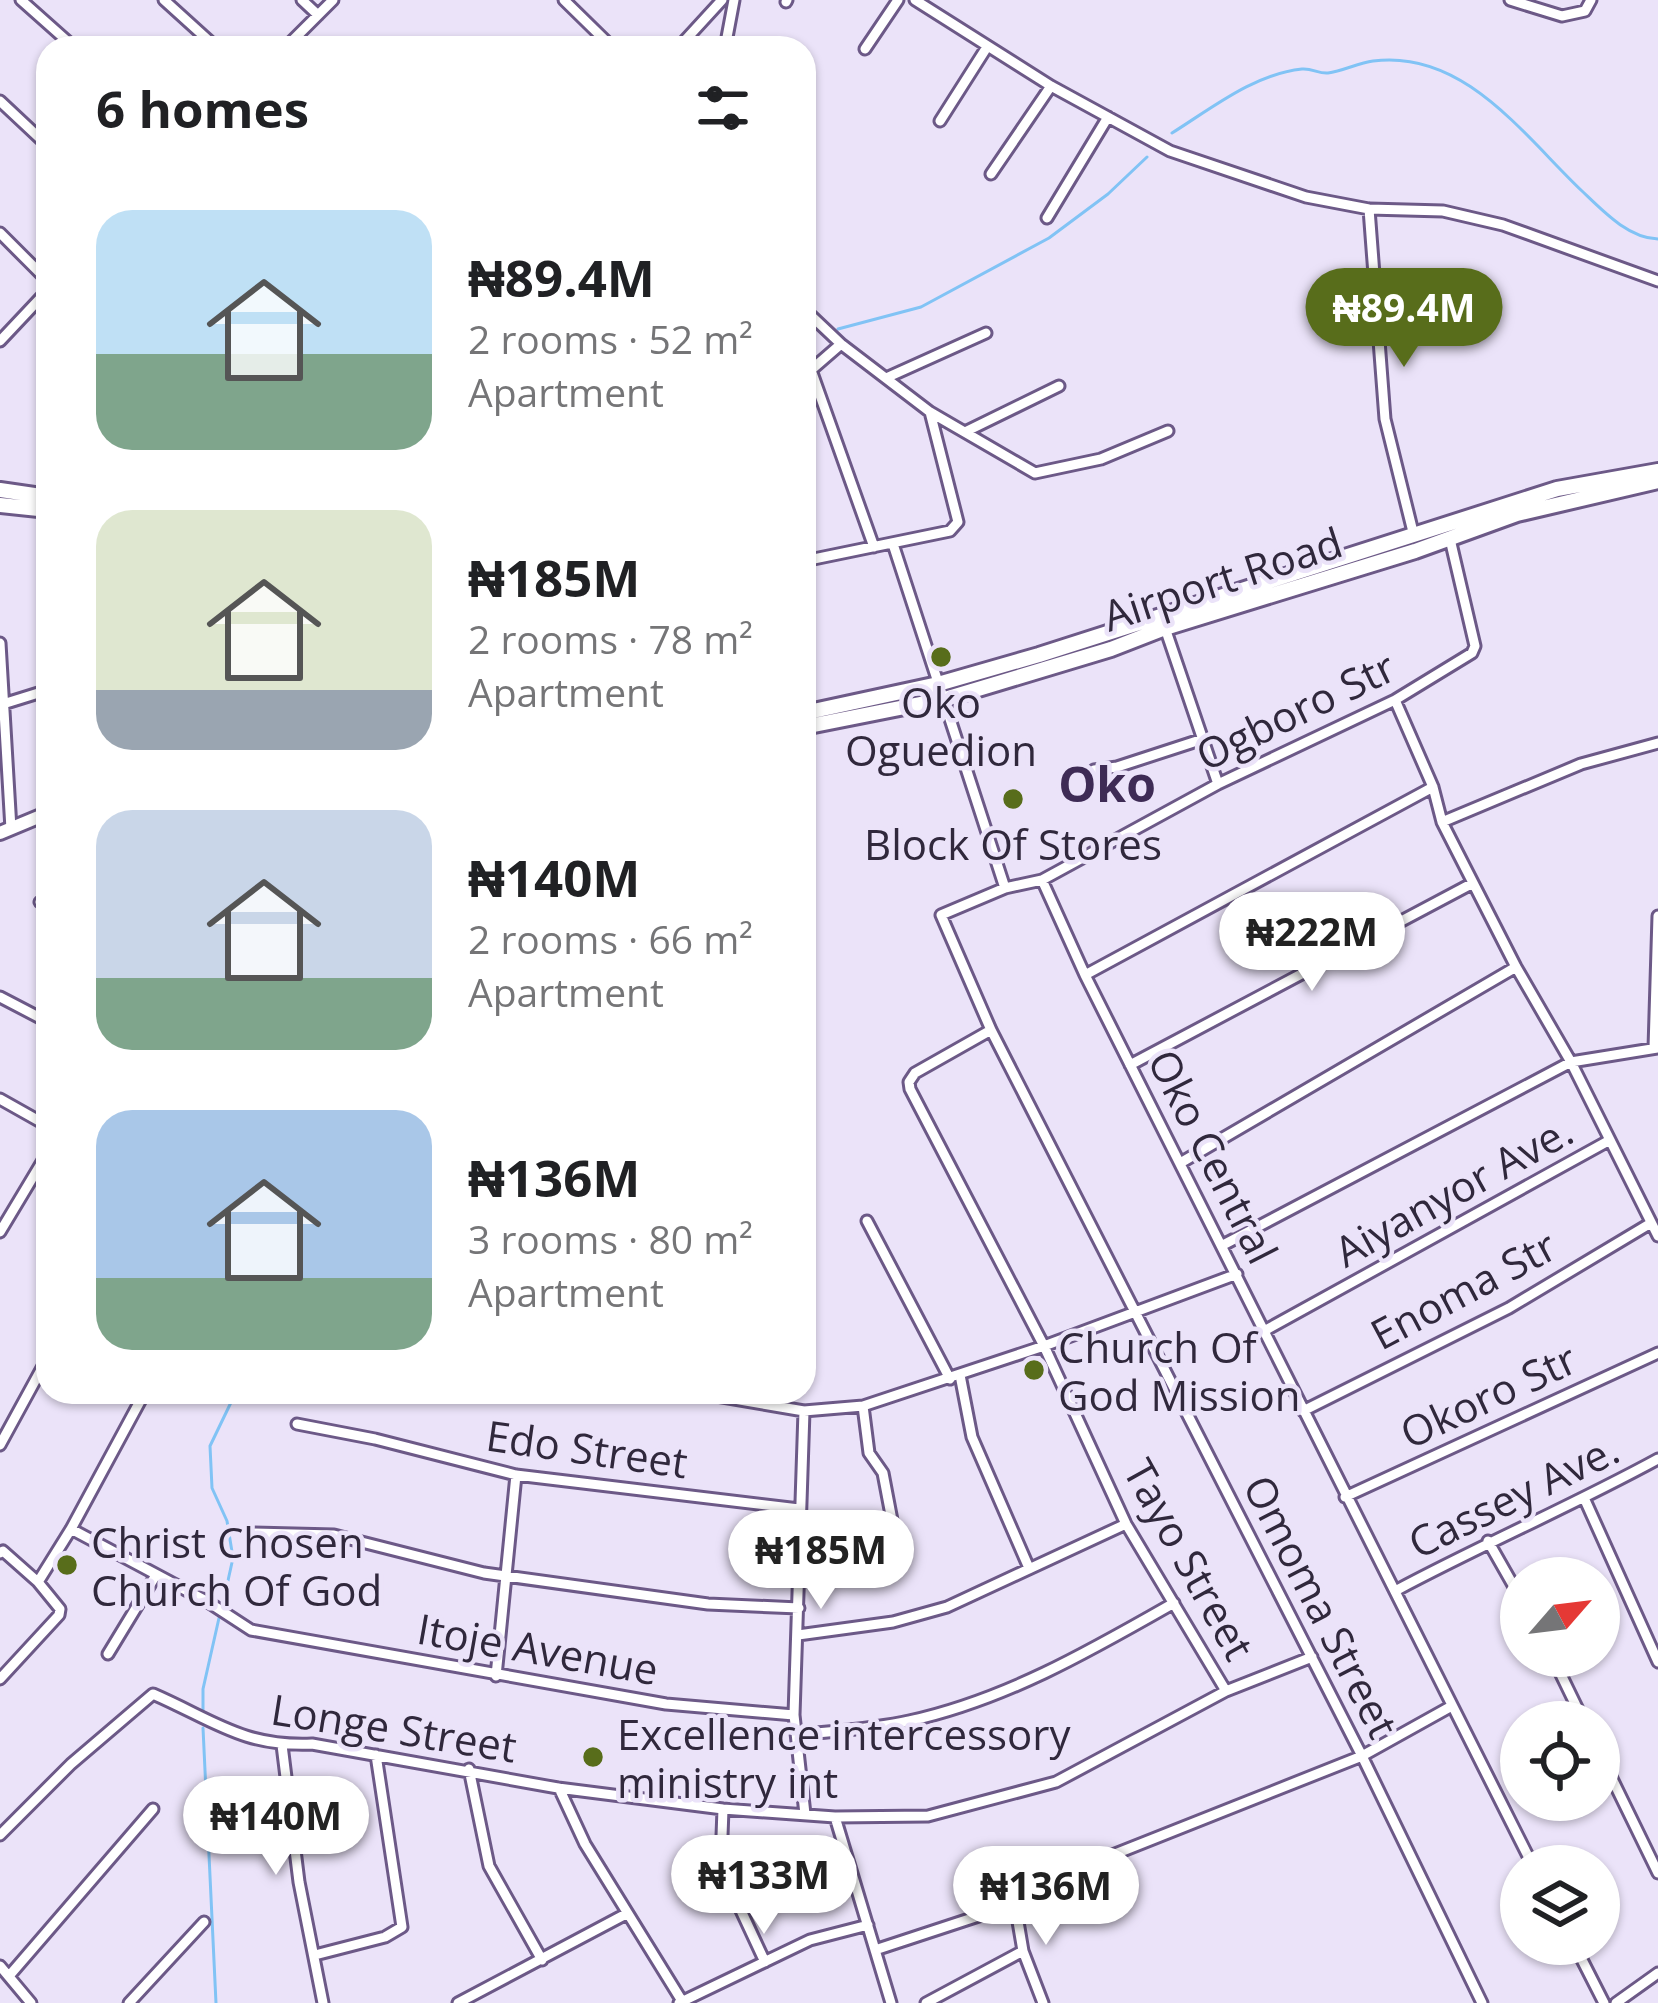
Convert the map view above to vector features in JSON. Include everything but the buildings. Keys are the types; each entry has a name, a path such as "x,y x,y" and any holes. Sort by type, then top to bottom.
{"main road":[{"name":"Airport Road","path":"816,711 942,692 1557,489 1658,471"},
{"name":"Airport Road","path":"816,724 1090,656 1517,514 1658,481"},
{"path":"0,490 36,495"},
{"path":"0,505 36,509"}],"street":[{"path":"21,0 62,36"},
{"path":"164,0 204,36"},
{"path":"302,0 318,15"},
{"path":"297,36 333,0"},
{"path":"564,0 601,36"},
{"path":"727,36 734,0"},
{"path":"866,50 898,0"},
{"path":"915,0 1051,86 1170,151 1306,197 1369,209 1443,211 1503,225 1658,281"},
{"path":"1510,0 1569,16 1586,11 1591,0"},
{"path":"687,36 713,2"},
{"path":"940,121 987,47"},
{"path":"991,174 1051,86"},
{"path":"0,101 36,135"},
{"path":"1047,218 1108,117"},
{"path":"1369,209 1385,419 1414,536"},
{"path":"0,233 36,268"},
{"path":"0,341 36,303"},
{"path":"816,320 930,412 1035,472 1101,459 1168,431"},
{"path":"886,378 986,333"},
{"path":"816,366 842,344"},
{"path":"816,384 874,548"},
{"path":"967,431 1059,386"},
{"path":"816,558 950,531 958,522 930,412"},
{"name":"Ogboro Str","path":"1042,880 1218,784 1395,700 1472,653 1475,646 1450,539"},
{"path":"893,544 1005,888 1042,880"},
{"path":"1165,628 1218,784"},
{"path":"0,643 6,831 36,818"},
{"path":"3,704 36,694"},
{"path":"1395,700 1442,822 1658,1236"},
{"path":"1094,770 1202,739"},
{"path":"1442,822 1581,764 1658,742"},
{"path":"1085,975 1432,788"},
{"name":"Oko Central","path":"1042,880 1085,975 1522,1845"},
{"path":"1130,1065 1473,883"},
{"name":"Omoma Street","path":"1005,888 941,915 991,1030 1362,1756 1482,2003"},
{"path":"1223,1245 1571,1062 1656,1048 1658,916"},
{"path":"1182,1162 1516,967"},
{"path":"0,997 36,1016"},
{"name":"Tayo Street","path":"991,1030 915,1073 910,1089 1044,1346 1126,1524 1226,1691"},
{"path":"0,1100 36,1120"},
{"name":"Aiyanyor Ave.","path":"1264,1331 1610,1140"},
{"path":"0,1232 3,1215 36,1169"},
{"path":"867,1221 955,1377 972,1437 1029,1568"},
{"name":"Enoma Str","path":"1303,1411 1508,1308 1651,1222"},
{"path":"763,1404 804,1411 863,1406 1044,1346 1237,1274"},
{"name":"Okoro Str","path":"1345,1497 1658,1353"},
{"path":"0,1445 36,1379"},
{"path":"38,1582 139,1404"},
{"path":"863,1406 869,1454 883,1473 899,1557"},
{"path":"804,1411 794,1715 805,1814"},
{"name":"Edo Street","path":"297,1424 375,1438 465,1465 516,1474 799,1509"},
{"name":"Cassey Ave.","path":"1396,1590 1658,1459"},
{"path":"496,1676 516,1474"},
{"path":"1585,1499 1658,1662"},
{"path":"799,1635 893,1622 947,1607 1126,1524"},
{"name":"Itoje Avenue","path":"71,1529 251,1630 666,1704 794,1715"},
{"path":"249,1533 334,1534 507,1576 708,1604 799,1608"},
{"path":"1488,1540 1500,1561"},
{"path":"0,1553 38,1582 58,1604 59,1615 0,1679"},
{"path":"108,1654 156,1575"},
{"path":"797,1735 909,1721 992,1697 1097,1647 1174,1603"},
{"name":"Longe Street","path":"0,1834 147,1696 158,1696 196,1718 243,1736 282,1745 313,1744 558,1788 723,1810 835,1817 928,1816 1056,1782 1226,1691 1312,1657"},
{"path":"875,1951 1015,1904 1105,1858 1362,1756 1450,1707"},
{"path":"282,1745 299,1882 323,2003"},
{"path":"315,1955 385,1937 401,1927 376,1755"},
{"path":"469,1769 489,1866 542,1960"},
{"path":"558,1788 626,1914 681,2002 809,1940 868,1925"},
{"path":"1620,1795 1658,1874"},
{"path":"9,1976 153,1809"},
{"path":"723,1810 724,1876 765,1962"},
{"path":"835,1817 891,2003"},
{"path":"1647,1850 1658,1843"},
{"path":"1015,1904 1023,1951 1042,2003"},
{"path":"458,2003 626,1914"},
{"path":"129,2003 204,1922"},
{"path":"926,2003 1023,1951"},
{"path":"1585,1965 1604,2003"},
{"path":"0,1966 31,2003"},
{"path":"1616,2003 1658,1973"}],"waterway":[{"path":"1172,133 1234,94 1284,72 1328,73 1373,61 1406,61 1464,82 1514,123 1607,215 1636,234 1658,239"},
{"path":"838,329 921,307 1049,238 1108,194 1147,157"},
{"path":"223,1603 233,1558 227,1521 212,1488 210,1446 230,1404"},
{"path":"203,1713 203,1689 219,1618"},
{"path":"203,1728 216,2003"}],"place":[{"name":"Oko Oguedion","path":"941,657"},
{"name":"Block Of Stores","path":"1013,799"},
{"name":"Church Of God Mission","path":"1034,1370"},
{"name":"Christ Chosen Church Of God","path":"67,1565"},
{"name":"Excellence intercessory ministry int","path":"593,1757"}],"district":[{"name":"Oko","path":"1107,783"}]}
